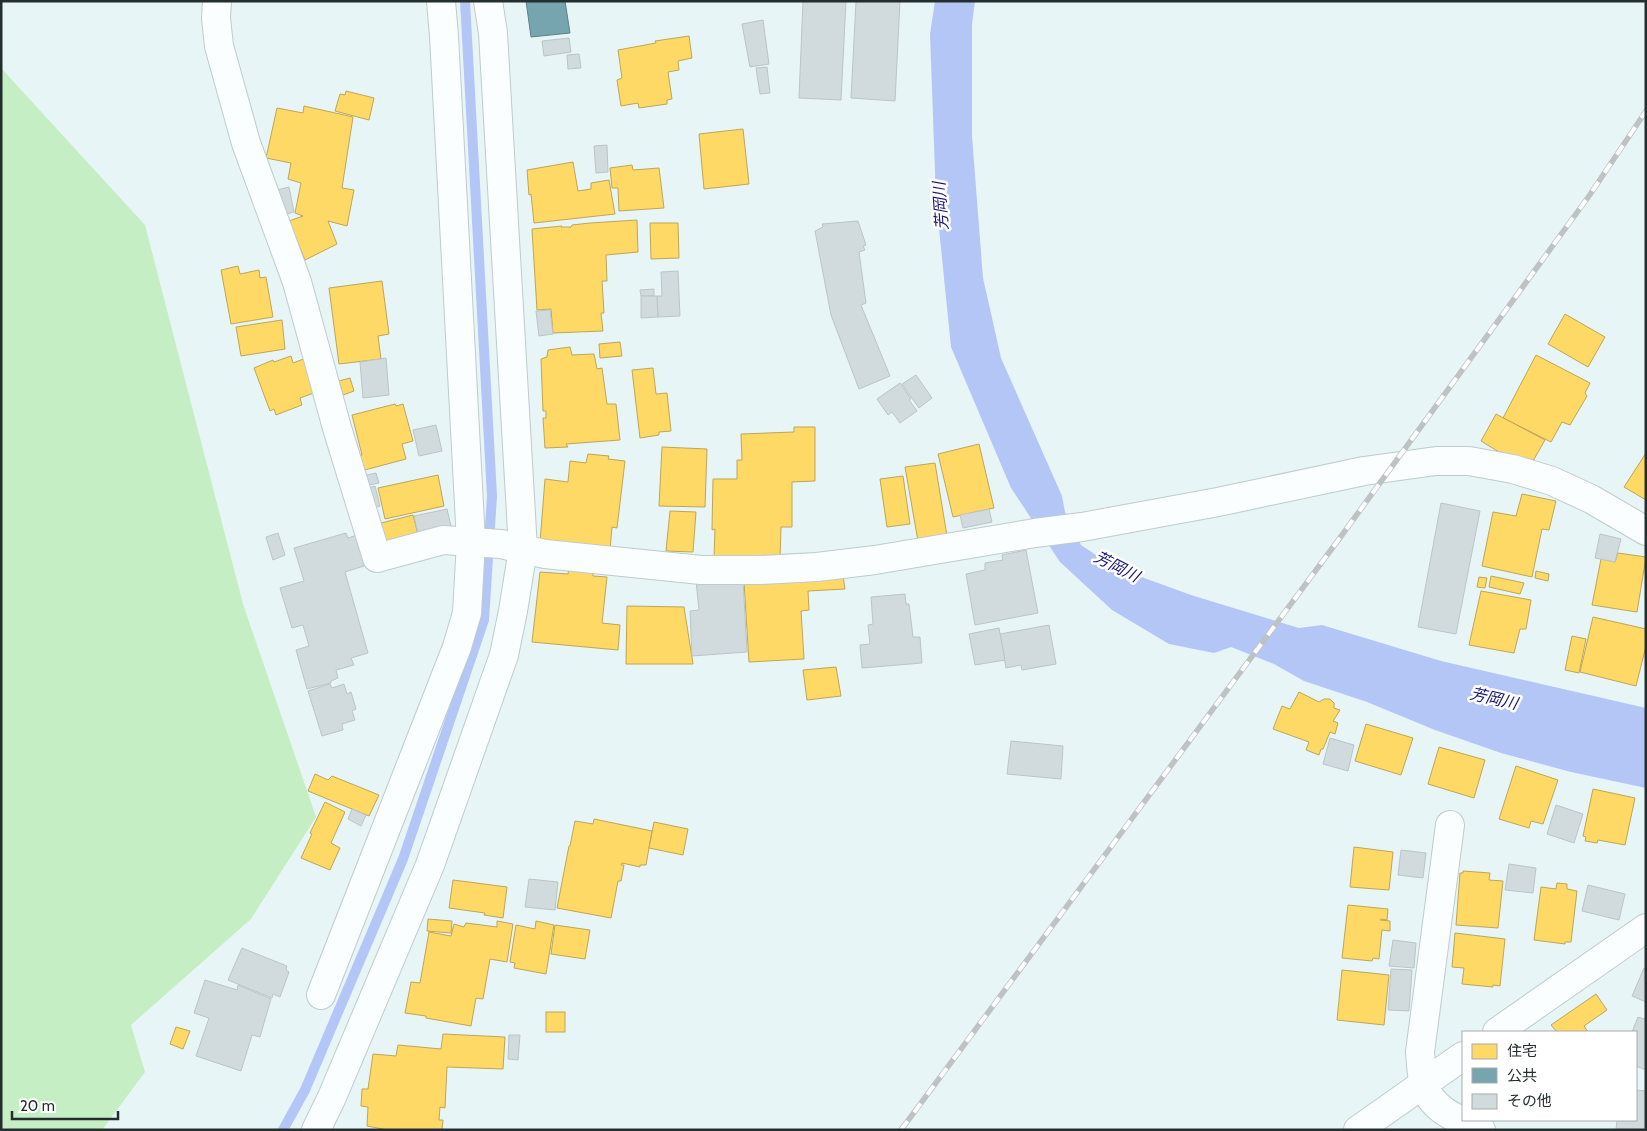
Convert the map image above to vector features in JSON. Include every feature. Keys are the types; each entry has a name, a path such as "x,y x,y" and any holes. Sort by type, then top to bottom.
{"street":[{"path":"217,1 216,18 219,46 246,142 297,282 337,428 377,558 442,540 493,544 544,554 701,570 760,570 817,567 875,560 1082,527 1218,502 1364,471 1436,461 1470,461 1513,469 1552,481 1591,499 1646,531"},
{"path":"316,1130 332,1097 430,865 504,654 513,611 493,544 441,1"},
{"path":"321,995 457,647 467,613 493,544 495,63 488,1"},
{"path":"1450,825 1420,1052 1424,1084 1430,1098 1443,1111 1462,1121"},
{"path":"1498,1031 1646,928"},
{"path":"1358,1130 1462,1057"},
{"path":"1462,1121 1480,1130"}],"green space":[{"path":"1,68 145,225 243,604 316,817 251,919 131,1025 145,1072 102,1130 1,1130"}],"water":[{"name":"芳岡川","path":"935,1 975,1 972,24 972,136 983,278 1001,358 1062,496 1065,512 1081,545 1114,567 1191,595 1299,628 1322,625 1441,661 1646,708 1646,788 1571,772 1501,753 1435,730 1367,702 1304,681 1274,664 1231,647 1214,653 1169,644 1112,610 1060,562 1011,488 951,347 936,199 930,34"}],"building: 住宅":[{"path":"689,36 692,58 678,61 679,70 668,72 672,99 667,100 667,104 639,108 638,103 621,106 617,80 622,78 618,50 656,43 655,41"},
{"path":"346,91 374,98 369,120 335,111 340,94 345,95"},
{"path":"304,106 353,117 342,188 354,190 347,226 328,221 337,244 305,260 289,221 303,216 295,213 301,183 288,179 291,163 266,158 277,108 303,113"},
{"path":"743,129 749,184 704,189 699,134"},
{"path":"573,162 578,191 591,189 591,183 609,180 615,214 534,223 527,170"},
{"path":"632,165 633,170 659,168 664,208 619,211 618,188 612,188 610,168"},
{"path":"637,220 638,252 606,255 607,281 602,281 604,313 601,313 603,331 553,333 551,309 537,310 532,229"},
{"path":"650,223 678,223 679,258 651,259"},
{"path":"238,266 240,274 259,270 260,278 266,277 273,317 231,324 221,270"},
{"path":"382,281 389,334 378,336 381,359 339,364 329,288"},
{"path":"1565,314 1605,337 1588,367 1548,344"},
{"path":"282,320 285,349 241,356 236,327"},
{"path":"620,342 622,356 600,358 599,344"},
{"path":"570,347 572,355 594,354 597,369 602,368 607,404 616,404 620,440 566,444 568,447 545,448 543,418 546,418 546,411 543,411 541,359 547,357 548,350"},
{"path":"1536,355 1590,383 1585,393 1587,396 1570,425 1562,422 1551,442 1503,418"},
{"path":"291,356 293,363 306,358 325,389 300,398 302,405 276,415 274,409 270,411 254,368 273,360 274,362"},
{"path":"653,368 656,394 667,393 671,431 659,432 659,435 640,438 632,370"},
{"path":"350,378 354,391 343,395 339,381"},
{"path":"395,404 396,406 403,404 413,441 402,444 406,459 361,471 357,456 362,455 352,415"},
{"path":"1496,414 1545,440 1533,461 1499,452 1481,441"},
{"path":"794,427 815,427 815,481 792,482 792,527 781,527 780,559 714,558 715,529 712,530 713,479 737,479 737,460 742,460 741,434 794,432"},
{"path":"979,444 994,508 953,517 938,454"},
{"path":"662,447 707,449 705,507 659,506"},
{"path":"1646,453 1646,500 1624,487"},
{"path":"588,454 609,456 608,459 625,461 617,528 612,527 610,550 540,542 545,479 568,482 570,461 586,463"},
{"path":"935,463 947,536 918,541 905,467"},
{"path":"438,475 444,506 385,519 378,488"},
{"path":"903,476 910,524 887,527 880,479"},
{"path":"1522,494 1556,501 1549,530 1542,529 1532,577 1482,566 1493,512 1516,516"},
{"path":"670,511 696,512 693,552 666,551"},
{"path":"413,515 419,538 383,547 377,524"},
{"path":"1618,553 1646,557 1637,612 1592,605 1601,559 1615,562"},
{"path":"569,568 593,571 593,576 607,577 602,623 620,625 618,650 532,642 540,572 568,574"},
{"path":"1536,571 1549,574 1548,581 1535,578"},
{"path":"843,576 845,589 808,591 809,610 801,611 804,659 749,662 744,582"},
{"path":"1491,576 1524,583 1520,594 1489,587"},
{"path":"1479,577 1487,578 1485,588 1477,587"},
{"path":"1481,591 1531,600 1526,629 1520,629 1514,653 1469,645"},
{"path":"627,606 684,607 693,664 626,664"},
{"path":"1593,617 1646,629 1646,646 1636,686 1580,672"},
{"path":"1572,636 1586,639 1579,673 1565,670"},
{"path":"836,667 841,696 807,700 803,670"},
{"path":"1299,692 1319,702 1324,699 1330,699 1334,703 1334,708 1340,710 1333,721 1338,723 1335,734 1330,732 1319,755 1306,750 1309,742 1273,729 1282,706 1290,709"},
{"path":"1366,724 1413,738 1401,775 1355,761"},
{"path":"1439,747 1485,760 1474,798 1428,784"},
{"path":"1516,766 1558,780 1543,824 1531,821 1529,828 1499,819"},
{"path":"315,774 328,780 332,776 379,795 369,816 308,791"},
{"path":"1593,789 1635,798 1625,845 1598,840 1597,843 1585,841 1586,837 1583,836"},
{"path":"325,802 345,812 331,843 340,848 330,870 301,858 312,834 310,833"},
{"path":"594,819 652,831 646,865 640,865 640,867 622,863 621,865 624,865 621,881 618,881 611,918 557,908 575,821 593,824"},
{"path":"654,822 688,829 683,855 649,848"},
{"path":"1354,847 1393,852 1389,890 1350,887"},
{"path":"1463,871 1490,873 1489,880 1503,881 1498,928 1456,925 1460,873 1463,873"},
{"path":"453,880 507,887 503,918 484,915 485,913 449,908"},
{"path":"1557,883 1567,884 1567,889 1577,891 1571,942 1565,942 1565,944 1534,940 1541,887 1556,889"},
{"path":"1348,905 1388,909 1387,920 1380,920 1390,921 1390,931 1382,930 1379,959 1373,958 1372,961 1342,958"},
{"path":"428,919 452,921 451,933 427,931"},
{"path":"497,921 513,924 507,962 490,959 483,999 476,998 471,1026 405,1013 411,982 420,983 429,932 451,936 454,924 464,927 466,923 497,927"},
{"path":"536,921 554,925 546,974 514,968 515,963 510,962 516,925 535,929"},
{"path":"555,925 590,930 585,959 551,954"},
{"path":"1455,933 1505,939 1500,986 1462,984 1464,968 1452,967"},
{"path":"1342,970 1389,975 1384,1025 1337,1020"},
{"path":"1596,994 1607,1010 1584,1026 1587,1031 1556,1031 1551,1025"},
{"path":"546,1012 565,1012 565,1032 546,1032"},
{"path":"176,1027 190,1031 183,1049 170,1044"},
{"path":"443,1034 505,1037 503,1069 447,1067 445,1108 440,1107 439,1120 443,1120 442,1130 388,1130 367,1126 368,1107 361,1106 362,1089 368,1089 373,1054 396,1056 398,1045 441,1049"}],"building: 公共":[{"path":"526,1 565,1 570,33 531,37"}],"building: その他":[{"path":"803,1 846,1 841,100 799,98"},
{"path":"856,1 900,1 895,101 851,98"},
{"path":"763,20 769,64 750,67 742,24"},
{"path":"569,38 571,52 544,56 542,41"},
{"path":"579,54 581,68 568,69 567,55"},
{"path":"767,67 770,93 760,94 756,68"},
{"path":"607,145 608,172 596,173 594,146"},
{"path":"289,187 294,212 282,215 277,190"},
{"path":"858,221 866,245 863,246 865,250 859,252 866,303 861,305 890,376 859,389 831,315 815,231 823,227 822,224"},
{"path":"678,271 680,316 658,317 657,296 662,296 661,272"},
{"path":"654,289 654,296 641,296 640,290"},
{"path":"641,296 657,296 658,317 641,318"},
{"path":"550,310 553,334 539,336 536,311"},
{"path":"386,358 389,395 363,398 360,362"},
{"path":"916,375 932,398 919,408 902,384"},
{"path":"900,383 917,411 900,423 892,412 888,415 877,399"},
{"path":"436,425 442,451 419,456 413,430"},
{"path":"376,473 379,483 364,486 362,476"},
{"path":"375,486 380,506 370,509 365,489"},
{"path":"1441,503 1480,511 1456,634 1418,627"},
{"path":"447,509 452,530 419,538 414,516"},
{"path":"989,509 992,522 963,528 960,515"},
{"path":"278,533 285,555 273,560 266,537"},
{"path":"346,533 348,538 357,535 372,560 363,562 364,566 345,572 368,653 351,658 354,665 336,670 338,678 331,681 331,683 307,689 296,650 309,646 303,625 292,628 280,588 304,581 294,548"},
{"path":"1600,534 1621,539 1615,562 1595,558"},
{"path":"1026,550 1038,613 975,625 966,574 985,570 985,563 1003,560 1002,555"},
{"path":"743,580 747,652 692,656 690,611 699,610 696,581"},
{"path":"905,594 906,604 909,604 913,637 920,637 922,663 862,668 860,645 870,644 868,625 873,624 871,597"},
{"path":"1049,625 1056,664 1022,670 1021,665 1006,668 1000,634"},
{"path":"999,628 1005,660 975,665 969,634"},
{"path":"330,684 332,688 344,684 347,694 351,692 356,709 352,711 355,720 342,724 343,730 322,736 308,691"},
{"path":"1330,738 1354,745 1348,771 1323,764"},
{"path":"1011,741 1063,746 1061,779 1007,774"},
{"path":"1556,805 1583,814 1574,843 1547,834"},
{"path":"352,809 366,815 361,826 348,819"},
{"path":"1401,850 1426,853 1423,878 1398,875"},
{"path":"1509,864 1536,868 1533,893 1505,890"},
{"path":"529,879 558,882 555,910 525,907"},
{"path":"1588,885 1625,894 1619,920 1582,911"},
{"path":"1393,940 1416,943 1414,968 1389,966"},
{"path":"242,948 287,966 286,970 289,972 280,997 273,994 272,998 228,980"},
{"path":"1644,968 1646,969 1646,1002 1632,996"},
{"path":"1391,969 1412,970 1409,1011 1388,1010"},
{"path":"205,980 237,990 238,985 271,999 260,1037 252,1035 241,1071 196,1056 209,1018 194,1013"},
{"path":"1646,1016 1646,1070 1637,1066 1637,1031 1632,1031 1638,1017 1644,1019"},
{"path":"509,1035 520,1035 518,1060 508,1059"},
{"path":"1637,1090 1646,1091 1646,1130 1616,1130 1617,1121 1637,1121"}],"waterway":[{"path":"283,1130 305,1090 403,859 484,620 492,496 465,1"}],"railway":[{"path":"901,1130 1342,535 1589,196 1646,111"}]}
